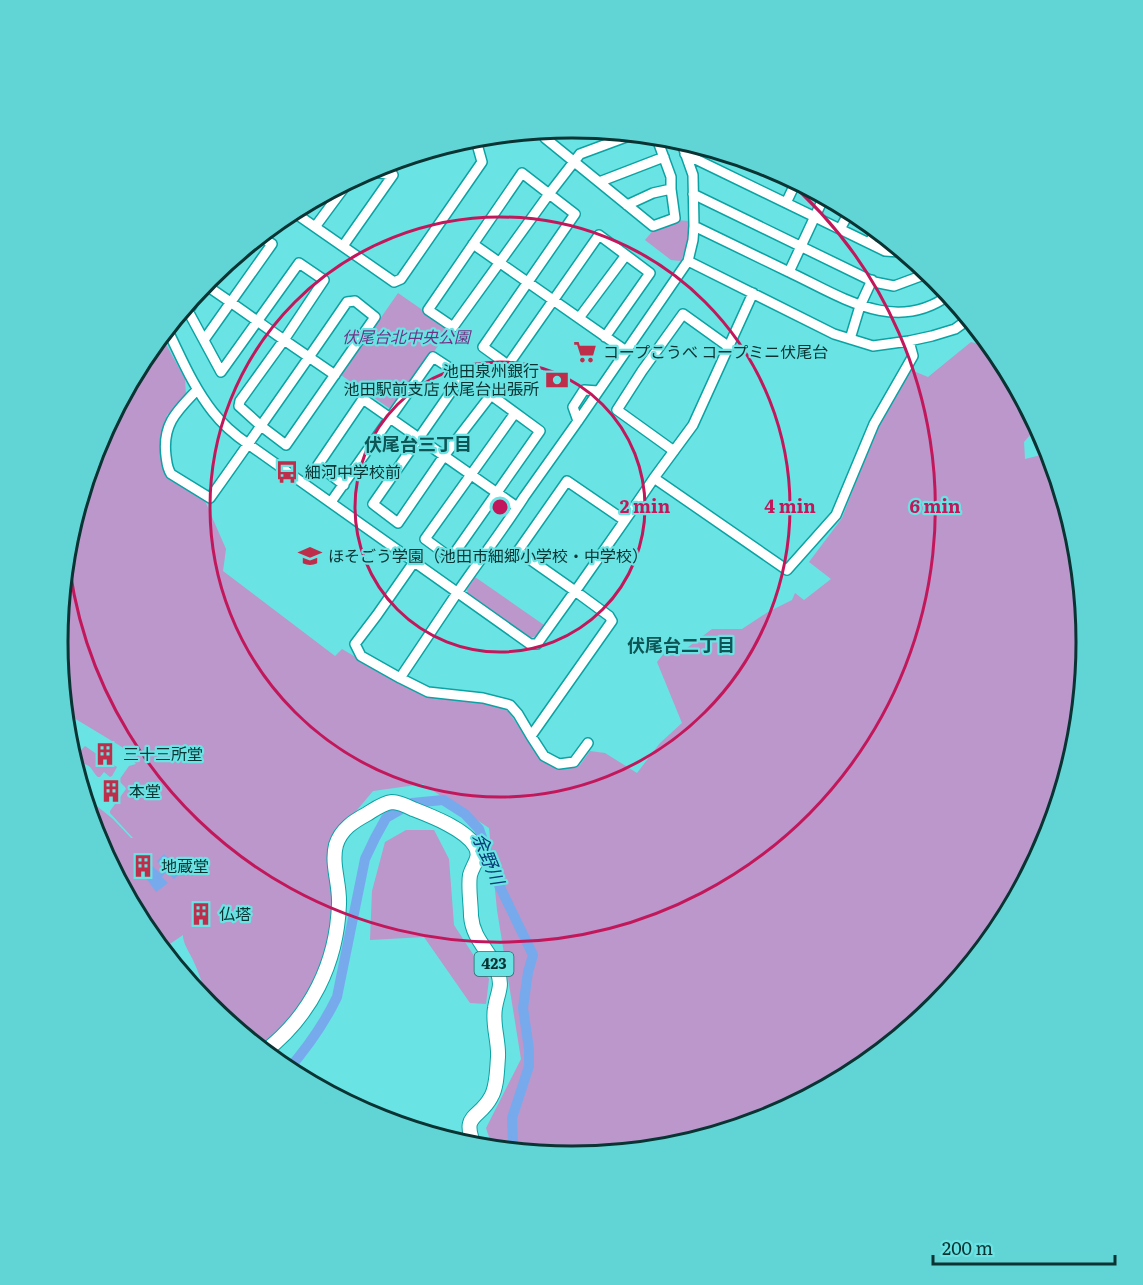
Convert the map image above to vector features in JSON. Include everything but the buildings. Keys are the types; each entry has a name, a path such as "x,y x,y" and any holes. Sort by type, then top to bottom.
{"highway":[{"name":"423","path":"271,1047 297,1021 320,985 328,966 338,916 335,852 341,835 352,822 393,802 440,819 474,844 478,855 470,880 472,928 500,977 500,990 494,1009 498,1056 495,1089 489,1101 475,1115 470,1125 471,1136"}],"street":[{"path":"547,140 653,226 675,218 670,189 671,177 660,146"},
{"path":"605,337 650,273 599,235 508,365 483,347 575,214 549,194 522,173 428,310 453,327 549,194 580,154 615,141"},
{"path":"301,217 394,282 401,279 482,162 478,147"},
{"path":"400,678 578,421 573,407 584,390 598,392 688,261 694,226 693,175 685,154"},
{"path":"685,154 888,251"},
{"path":"599,182 664,157"},
{"path":"343,246 393,175 387,174"},
{"path":"627,205 653,193 670,189"},
{"path":"786,203 792,189"},
{"path":"693,194 872,280 894,286 918,277"},
{"path":"315,227 338,196"},
{"path":"789,272 821,204"},
{"path":"840,229 846,219"},
{"path":"694,226 860,306 890,314 919,311 940,300"},
{"path":"870,243 872,238"},
{"path":"204,340 272,244 268,241"},
{"path":"473,244 626,351"},
{"path":"579,318 626,255"},
{"path":"688,261 834,334 873,346 932,336 955,329 962,324"},
{"path":"190,314 221,372 299,263 324,280 240,401 239,406 261,426 286,445 375,317 355,301 347,302 261,426 210,498 171,474 168,470 164,443 172,417 198,390"},
{"path":"850,339 860,306 872,280"},
{"path":"213,288 334,375"},
{"path":"171,337 198,390 213,413 229,429 530,644 537,644 693,425 753,293"},
{"path":"674,451 617,410 682,314 729,346"},
{"path":"654,478 787,570 836,515 874,424 913,356 909,341"},
{"path":"331,502 433,357 462,376 373,504 398,523 444,456 491,395 540,431 451,558 425,539 514,413"},
{"path":"344,485 318,465 363,399 517,507"},
{"path":"531,736 612,621 609,616 518,551 567,481 624,520"},
{"path":"414,562 355,644 361,656 428,692 483,698 510,705 544,756 559,765 574,762 588,743"}],"green space":[{"path":"675,220 689,221 687,244 681,261 671,260 645,240 656,227"},
{"name":"伏尾台北中央公園","path":"398,293 450,329 394,408 389,408 341,375"},
{"path":"971,342 977,344 991,362 1024,420 1030,435 1024,442 1025,459 1039,455 1049,480 1066,544 1076,642 1066,741 1049,805 1037,835 1024,865 991,923 928,999 852,1062 794,1095 764,1108 734,1120 670,1137 637,1142 572,1146 490,1140 486,1128 521,1059 497,910 489,828 423,784 373,791 337,834 334,909 324,962 301,1007 267,1043 239,1021 202,985 183,935 169,945 152,923 119,865 94,803 133,838 110,813 126,789 119,780 129,766 136,764 122,747 73,718 68,642 72,577 85,512 106,450 135,390 166,344 185,379 186,396 167,415 160,441 162,459 169,479 205,501 226,549 223,571 335,656 342,649 429,697 485,702 508,711 541,759 558,770 580,765 590,751 605,753 637,773 660,743 682,723 657,662 669,647 683,651 712,629 742,629 792,600 795,593 804,600 831,579 809,562 842,518 878,426 911,370 928,377"},
{"path":"475,577 544,625 536,636 530,638 468,594 467,589"},
{"path":"85,746 99,758 117,767 112,776 104,772 98,777 89,766 83,764 80,751"},
{"path":"406,830 434,830 449,859 454,925 489,979 486,1004 470,1003 424,937 370,940 372,891 385,842"}],"water":[{"path":"164,854 177,867 173,870 179,874 174,879 166,872 162,877 168,883 156,892 143,874 152,866 161,874 165,869 157,861"}],"waterway":[{"name":"余野川","path":"293,1063 315,1036 337,997 365,859 386,818 412,803 443,800 465,814 479,829 498,883 533,955 523,1008 529,1066 512,1118 513,1143"}],"place":[{"name":"コープこうべ コープミニ伏尾台","path":"585,352"},
{"name":"池田泉州銀行 池田駅前支店 伏尾台出張所","path":"557,380"},
{"name":"細河中学校前","path":"287,472"},
{"name":"ほそごう学園（池田市細郷小学校・中学校）","path":"310,556"},
{"name":"三十三所堂","path":"105,754"},
{"name":"本堂","path":"111,791"},
{"name":"地蔵堂","path":"143,866"},
{"name":"仏塔","path":"201,914"}],"district":[{"name":"伏尾台三丁目","path":"418,445"},
{"name":"伏尾台二丁目","path":"681,646"}]}
